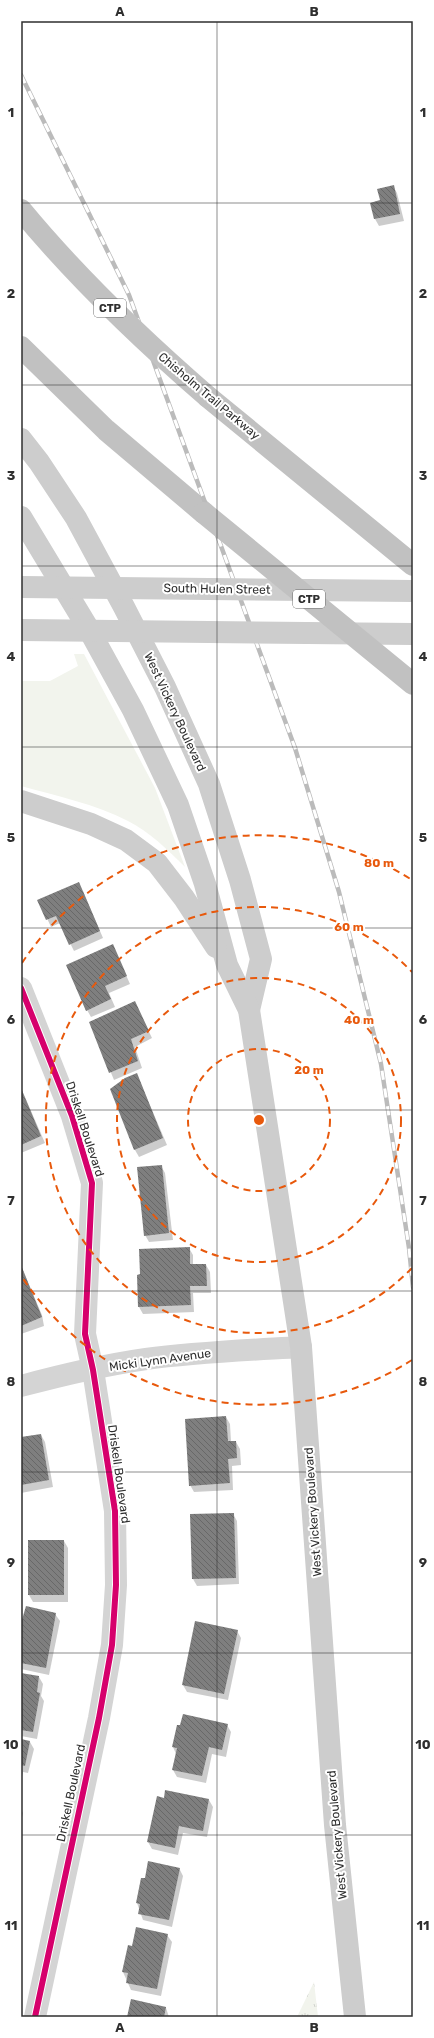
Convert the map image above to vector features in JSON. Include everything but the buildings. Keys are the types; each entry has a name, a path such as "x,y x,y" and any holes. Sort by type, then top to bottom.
{"highway":[{"name":"Chisholm Trail Parkway","path":"21,210 78,276 160,356 413,565"},
{"name":"CTP","path":"21,347 112,435 413,684"}],"main road":[{"name":"West Vickery Boulevard","path":"21,439 39,462 76,518 117,593 165,687 209,784 240,880 261,959 249,1010"},
{"name":"West Vickery Boulevard","path":"21,518 88,628 133,710 178,805 205,884 227,965 249,1010 301,1347 335,1825 355,2017"},
{"name":"South Hulen Street","path":"21,587 413,591"},
{"path":"21,630 413,634"},
{"path":"21,801 98,828 126,840 157,863 184,898 227,965"}],"street":[{"name":"Driskell Boulevard","path":"21,988 27,1019 72,1116 92,1183 85,1334 116,1511 116,1585 112,1645 99,1718 35,2017"},
{"name":"Micki Lynn Avenue","path":"21,1386 146,1359 218,1352 301,1347"}],"green space":[{"path":"74,654 84,654 155,788 185,867 151,836 128,821 89,805 21,786 21,681 50,681 78,666"},
{"path":"314,1982 318,2017 297,2017"}],"railway":[{"path":"21,75 129,295 295,748 339,892 381,1064 409,1248 413,1287"}],"cycle path":[{"path":"21,988 72,1116 92,1183 85,1334 93,1370 115,1511 116,1585 112,1645 99,1718 35,2017"}]}
